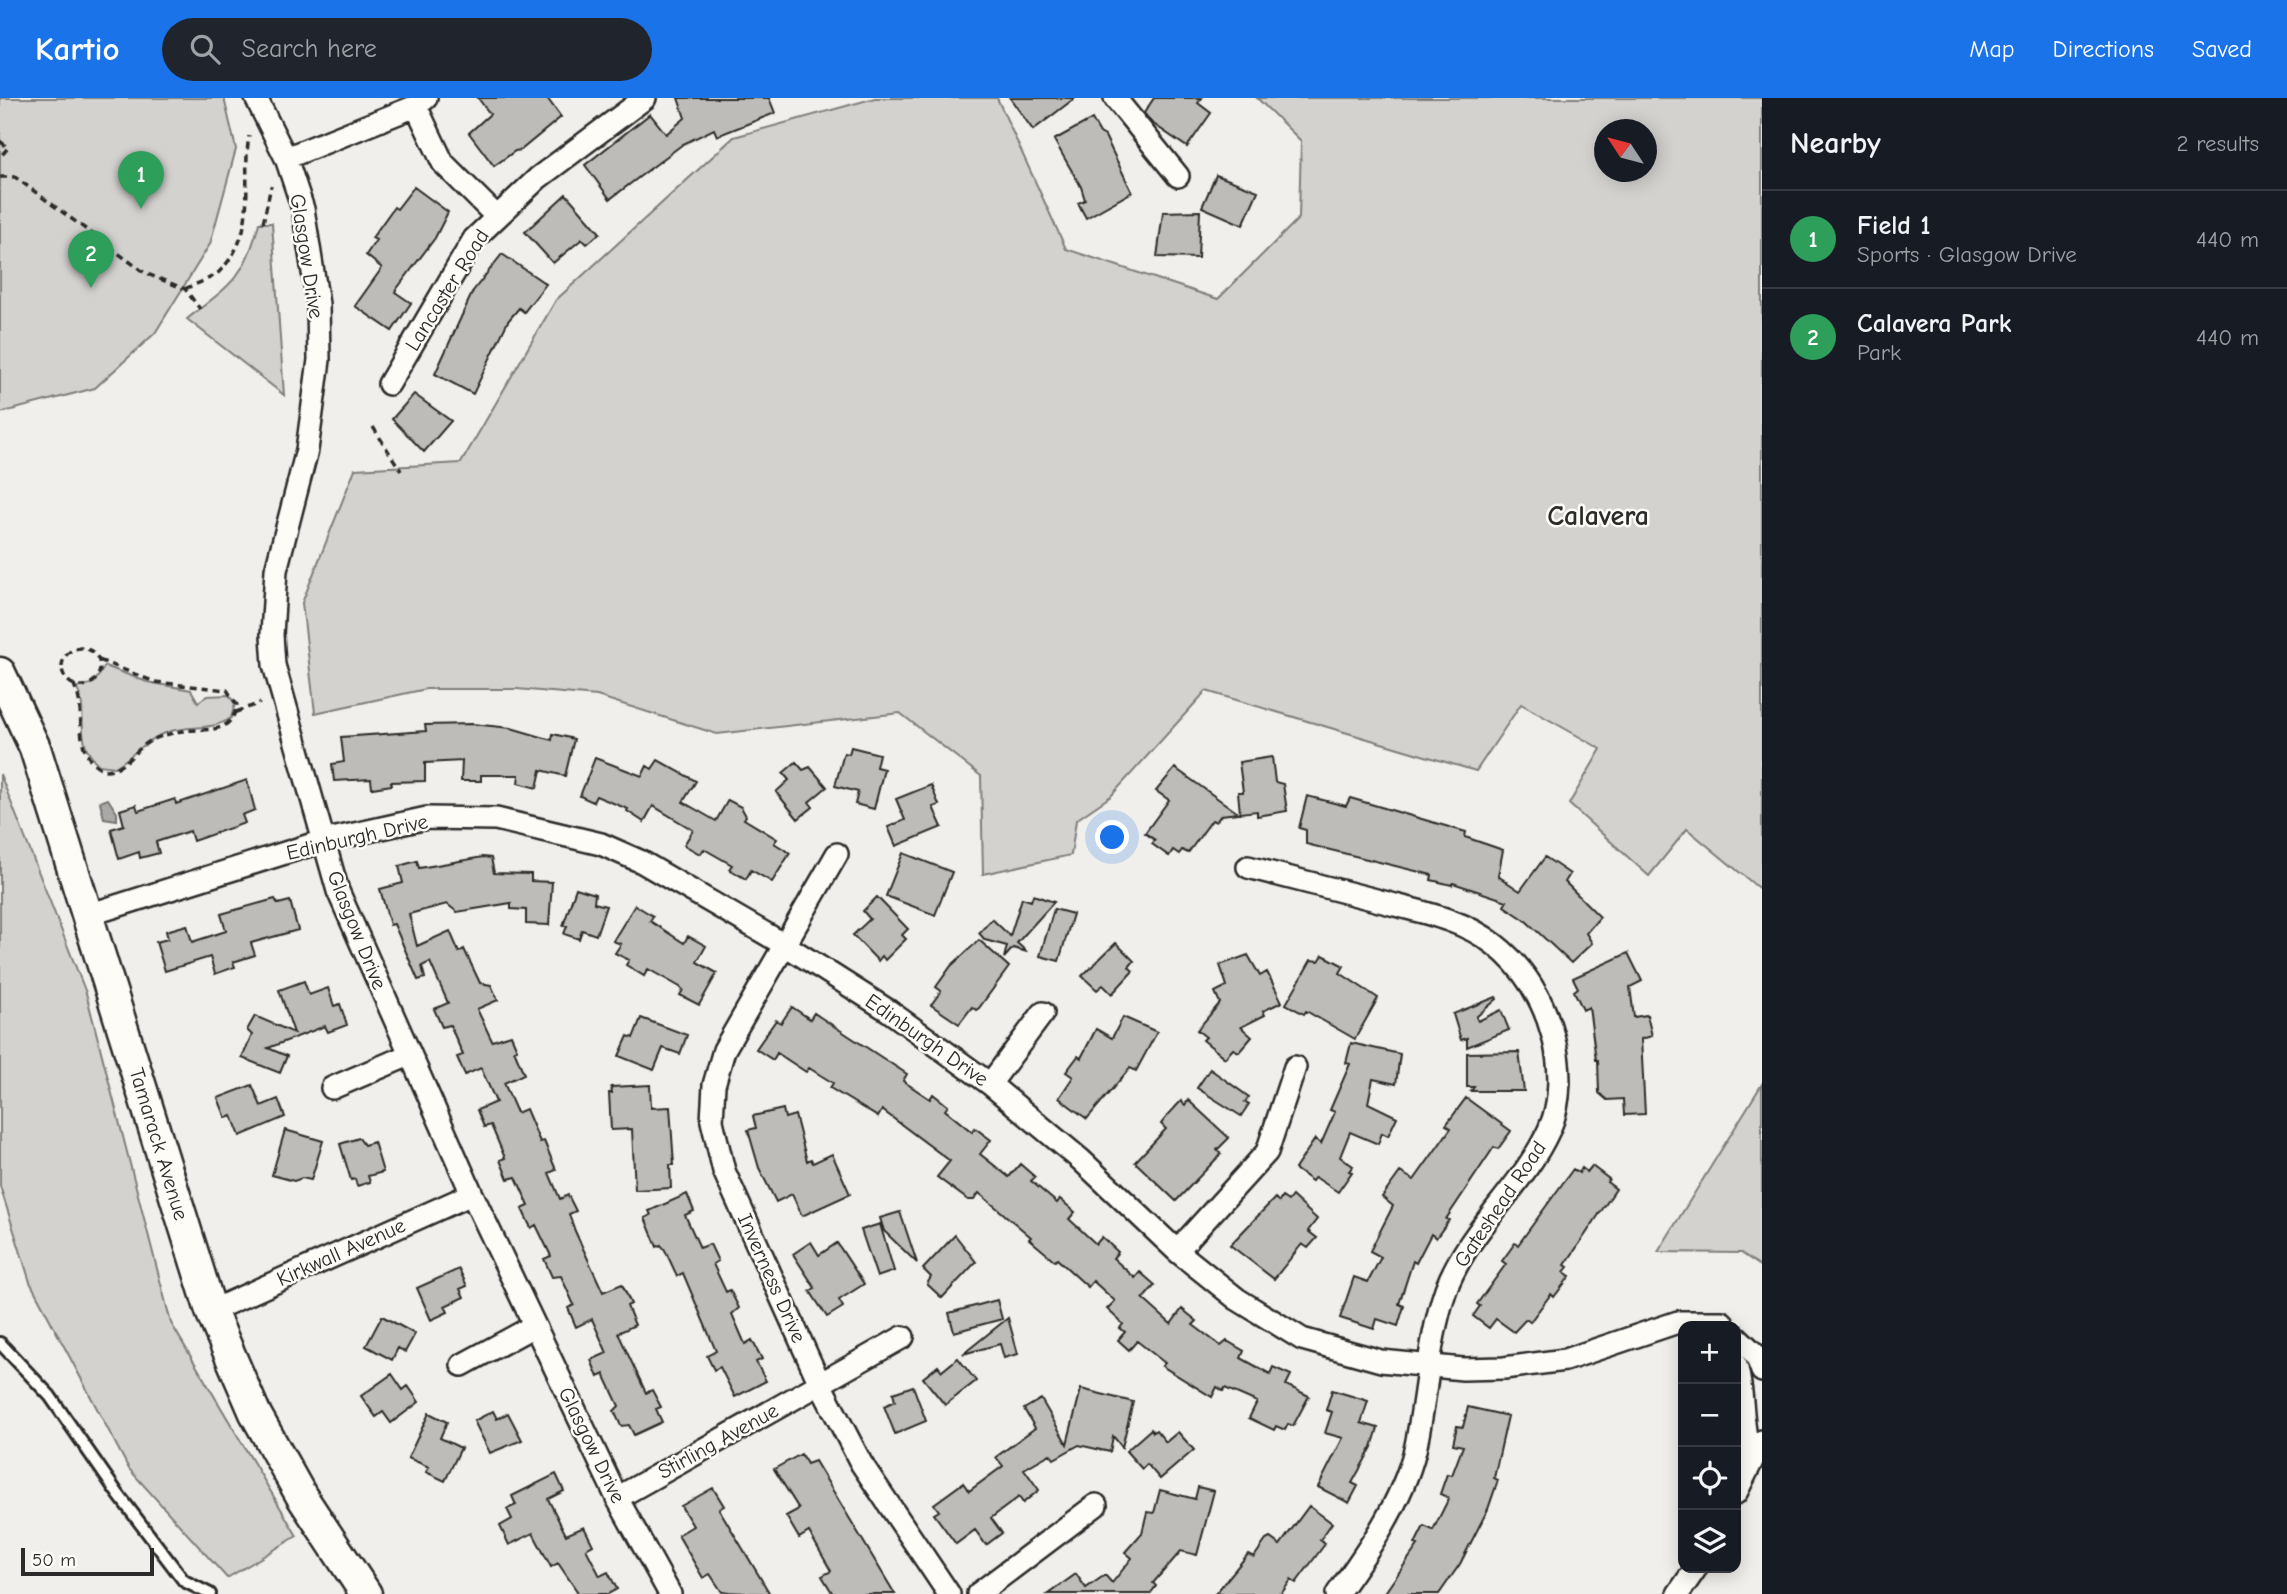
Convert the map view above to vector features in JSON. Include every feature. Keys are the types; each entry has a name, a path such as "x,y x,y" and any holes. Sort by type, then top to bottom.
{"main road":[{"name":"Tamarack Avenue","path":"0,673 35,748 211,1311 255,1413 302,1497 366,1594"}],"street":[{"name":"Glasgow Drive","path":"256,98 286,158 303,209 318,304 319,360 307,450 276,570 272,635 274,665 338,891 409,1055 534,1326 617,1498 670,1594"},
{"name":"Lancaster Road","path":"389,384 474,239 538,178 645,98"},
{"path":"1115,98 1178,176"},
{"path":"286,158 421,102 443,163 496,216"},
{"name":"Edinburgh Drive","path":"88,915 323,841 427,818 496,819 601,844 642,862 785,945 889,1011 990,1084 1081,1160 1177,1251 1237,1299 1302,1339 1381,1361 1431,1367 1504,1367 1565,1360 1678,1322"},
{"name":"Inverness Drive","path":"837,854 724,1050 714,1085 712,1121 724,1171 820,1384 861,1463 949,1594"},
{"name":"Gateshead Road","path":"1248,867 1443,918 1494,944 1518,967 1547,1014 1559,1071 1558,1098 1551,1127 1531,1165 1454,1270 1433,1339 1431,1367 1409,1465 1394,1502 1366,1554 1337,1594"},
{"path":"990,1084 1043,1013"},
{"path":"332,1088 409,1055"},
{"path":"1177,1251 1267,1152 1295,1068"},
{"name":"Kirkwall Avenue","path":"211,1311 472,1194"},
{"path":"462,1365 534,1326"},
{"name":"Stirling Avenue","path":"617,1498 903,1337"},
{"path":"1741,1341 1756,1355 1762,1371"},
{"path":"1738,1384 1740,1397 1754,1412 1746,1444 1757,1449 1741,1483"},
{"path":"978,1594 1096,1505"},
{"path":"1678,1594 1693,1573"}],"lane":[{"path":"0,1343 50,1396 118,1494 184,1581 211,1594"}],"path":[{"path":"185,289 218,273 235,248 244,227 248,216 248,136"},
{"path":"0,141 8,148 0,157"},
{"path":"0,177 15,177 145,273 185,289 200,309"},
{"path":"263,223 271,186"},
{"path":"373,427 401,471"},
{"path":"236,712 235,697 227,690 155,682 99,660 86,648 68,653 63,670 74,684 79,697 80,737 94,764 106,770 121,766 148,743 167,735 226,726 236,712 260,703"},
{"path":"74,684 92,682 99,673 99,660"}],"shaded area":[{"path":"0,98 224,98 236,149 210,244 155,333 95,388 0,413"},
{"path":"875,98 997,98 1066,249 1218,299 1299,218 1301,141 1257,98 1762,98 1762,891 1687,829 1649,876 1569,804 1601,749 1521,704 1476,771 1206,691 1111,796 1076,820 1071,855 983,874 981,776 900,713 717,734 597,696 517,689 426,689 315,713 302,603 355,469 461,463 556,300 734,137"},
{"path":"259,223 272,223 284,395 187,319 234,279 248,256"},
{"path":"105,666 147,682 191,690 198,702 207,696 229,695 235,704 231,718 217,725 179,729 163,734 115,767 99,765 86,746 82,706 76,688 94,683"},
{"path":"0,774 86,993 171,1323 297,1536 227,1578 129,1469 30,1282 0,1186"},
{"path":"108,799 117,813 117,820 104,818 100,802"},
{"path":"1762,1084 1762,1267 1741,1253 1658,1252"}],"building":[{"path":"478,98 547,98 561,117 521,150 515,151 494,166 469,133 490,114"},
{"path":"678,98 769,98 775,113 717,136 714,129 683,144 610,199 585,165 650,114 666,134 685,118"},
{"path":"1010,98 1075,98 1033,130"},
{"path":"1154,98 1202,98 1198,103 1211,113 1187,147 1152,123 1144,113"},
{"path":"1092,119 1100,133 1105,136 1132,192 1086,218 1078,203 1085,200 1081,187 1054,140"},
{"path":"1216,175 1258,191 1243,225 1202,207"},
{"path":"414,187 448,212 435,238 395,292 411,303 392,331 355,306 382,268 366,255 376,240 372,238 394,207 397,209"},
{"path":"566,194 600,233 587,244 582,239 553,263 525,232"},
{"path":"1200,211 1198,258 1157,257 1163,212"},
{"path":"502,254 546,284 524,312 519,308 508,321 473,394 435,374 473,291"},
{"path":"414,394 451,421 424,452 392,419"},
{"path":"472,724 511,728 552,740 553,734 574,739 565,776 541,770 537,788 518,783 519,775 481,775 481,781 461,781 462,761 425,763 425,781 391,782 392,785 372,788 371,779 334,781 332,764 344,762 341,737 426,731 425,725"},
{"path":"851,747 879,754 876,767 884,769 874,809 855,804 858,792 835,786 844,753 849,754"},
{"path":"1272,757 1275,782 1283,784 1287,811 1257,816 1257,811 1240,813 1238,792 1243,792 1239,762"},
{"path":"595,758 642,776 647,766 652,769 658,760 696,781 683,802 716,821 728,800 741,807 746,816 744,819 777,839 774,843 790,853 772,882 751,870 746,879 729,869 732,865 704,849 700,854 684,845 693,830 653,806 644,822 627,811 628,809 596,796 593,802 580,796"},
{"path":"796,762 803,770 810,767 827,787 809,802 813,807 798,819 776,792 789,780 783,773"},
{"path":"1175,768 1238,813 1221,815 1216,822 1212,820 1188,853 1182,850 1179,854 1173,850 1169,856 1152,844 1155,840 1145,833 1169,800 1156,791"},
{"path":"247,780 255,810 242,815 245,823 193,841 190,831 156,842 159,853 140,858 139,852 119,859 111,829 124,825 120,810 136,805 138,811 175,799 176,804"},
{"path":"931,785 939,805 933,807 942,827 896,846 888,827 905,820 896,799"},
{"path":"1307,796 1346,806 1350,798 1466,832 1465,837 1503,850 1498,876 1520,891 1545,857 1570,874 1565,882 1600,917 1586,933 1592,943 1571,963 1525,920 1504,906 1507,901 1453,883 1452,885 1431,880 1432,875 1306,844 1306,830 1299,828"},
{"path":"903,853 952,872 935,915 886,896"},
{"path":"491,858 494,873 531,874 531,881 552,882 549,925 526,924 526,910 511,909 511,903 457,912 447,904 409,914 417,946 450,931 459,952 464,949 480,983 491,985 498,1000 477,1009 492,1041 511,1035 517,1049 514,1050 524,1074 504,1083 517,1113 526,1109 540,1142 544,1141 556,1170 549,1173 560,1199 568,1195 576,1211 569,1214 603,1292 622,1284 631,1304 627,1306 635,1325 618,1333 646,1393 652,1390 661,1407 656,1409 662,1422 634,1435 629,1425 621,1426 614,1411 619,1406 604,1374 598,1377 591,1360 607,1353 592,1319 576,1327 568,1308 574,1305 561,1276 552,1277 544,1259 551,1256 536,1225 531,1228 522,1209 529,1206 516,1177 508,1179 500,1160 505,1158 491,1125 484,1127 477,1110 496,1102 481,1068 465,1075 457,1057 463,1055 450,1025 442,1027 434,1009 448,1003 430,962 422,966 425,978 418,980 394,924 390,925 380,889 403,883 399,866 417,861 419,868"},
{"path":"576,888 595,894 594,903 606,906 596,935 582,930 579,939 564,934 567,926 563,926"},
{"path":"1033,895 1054,902 1017,943 1027,952 1013,948 1004,958 1007,946 985,940 979,933 992,919 1010,936 1022,898 1031,901"},
{"path":"877,897 908,929 902,935 906,939 885,960 882,956 878,961 853,935 870,919 863,911"},
{"path":"275,899 278,904 290,901 298,930 251,943 255,955 233,962 235,967 215,974 210,957 165,971 156,942 168,939 166,931 187,925 192,942 226,931 221,914"},
{"path":"635,905 653,916 650,921 684,943 688,936 706,946 697,962 717,973 699,1005 680,995 683,990 680,987 648,969 644,976 626,965 629,960 615,953 621,944 613,941"},
{"path":"1054,909 1073,914 1059,961 1040,956"},
{"path":"979,940 1009,967 979,1008 976,1010 972,1007 959,1024 931,1005 941,991 936,987 951,966"},
{"path":"1116,943 1134,961 1129,967 1133,971 1112,994 1103,985 1097,990 1082,976"},
{"path":"1628,953 1642,981 1630,987 1634,1017 1647,1015 1652,1036 1641,1039 1645,1114 1624,1115 1623,1099 1607,1100 1599,1093 1598,1060 1589,1007 1583,1010 1574,991 1578,988 1573,978"},
{"path":"1248,955 1260,976 1267,972 1282,1002 1263,1011 1265,1015 1241,1027 1252,1037 1239,1052 1233,1049 1225,1058 1203,1040 1206,1037 1197,1030 1220,1003 1215,992 1227,986 1220,965"},
{"path":"1323,955 1344,966 1340,973 1378,998 1355,1039 1306,1011 1304,1014 1286,1004 1311,960 1319,961"},
{"path":"304,981 309,995 328,988 334,1006 340,1004 347,1025 328,1032 325,1026 268,1048 287,1056 280,1073 242,1058 252,1035 247,1030 255,1016 294,1033 279,990"},
{"path":"1496,997 1497,999 1476,1017 1478,1021 1501,1010 1509,1030 1467,1047 1467,1038 1461,1040 1453,1014"},
{"path":"792,1007 810,1019 814,1013 907,1074 903,1081 930,1099 933,1094 948,1106 945,1110 972,1132 975,1128 991,1140 980,1154 1009,1177 1020,1164 1035,1177 1031,1181 1057,1203 1060,1199 1075,1212 1069,1219 1096,1244 1102,1237 1118,1252 1113,1258 1135,1278 1140,1272 1155,1285 1143,1299 1171,1324 1182,1309 1197,1321 1193,1325 1221,1346 1227,1341 1244,1351 1241,1358 1270,1374 1273,1367 1291,1375 1286,1385 1309,1396 1293,1426 1288,1424 1285,1430 1276,1426 1274,1430 1249,1418 1257,1402 1217,1387 1212,1397 1162,1366 1165,1363 1137,1341 1129,1350 1118,1340 1125,1332 1120,1328 1123,1324 1107,1309 1115,1301 1093,1281 1088,1287 1057,1259 1055,1261 979,1193 974,1200 968,1200 937,1177 950,1161 882,1110 878,1117 830,1088 833,1083 809,1068 806,1072 777,1053 773,1060 756,1049 776,1020 781,1023"},
{"path":"1123,1017 1157,1032 1136,1071 1130,1068 1087,1119 1059,1098 1073,1077 1066,1072 1078,1056 1081,1058 1096,1029 1112,1038"},
{"path":"641,1018 687,1035 680,1054 663,1048 654,1070 619,1056 628,1036 633,1038"},
{"path":"1351,1043 1400,1054 1396,1084 1373,1079 1368,1103 1397,1117 1388,1136 1382,1133 1378,1144 1350,1132 1340,1157 1353,1166 1349,1171 1352,1172 1338,1192 1315,1177 1312,1181 1295,1169 1315,1139 1321,1144 1335,1112 1330,1110 1350,1064 1346,1063"},
{"path":"1519,1052 1524,1091 1471,1091 1474,1087 1467,1087 1467,1053"},
{"path":"1210,1069 1249,1097 1245,1102 1249,1104 1241,1116 1197,1088"},
{"path":"252,1085 261,1106 278,1099 285,1117 240,1136 232,1116 226,1118 218,1098"},
{"path":"650,1085 651,1108 670,1107 674,1165 670,1165 671,1188 635,1190 632,1129 611,1130 609,1093 612,1093 611,1087"},
{"path":"1466,1098 1511,1131 1498,1149 1494,1147 1436,1238 1431,1234 1416,1263 1413,1261 1399,1304 1404,1306 1398,1326 1377,1319 1374,1329 1340,1318 1354,1277 1368,1282 1381,1257 1370,1251 1393,1206 1382,1197 1400,1172 1414,1180 1451,1128 1446,1125"},
{"path":"1188,1100 1229,1138 1217,1150 1221,1154 1176,1201 1135,1162 1166,1129 1161,1124 1169,1114 1181,1101 1185,1105"},
{"path":"783,1109 785,1118 795,1115 807,1161 811,1159 813,1163 832,1154 850,1194 802,1216 792,1194 776,1202 759,1168 748,1130 756,1128 753,1116"},
{"path":"285,1130 323,1141 311,1180 302,1178 294,1181 272,1175"},
{"path":"359,1138 364,1145 374,1142 383,1172 368,1176 370,1182 357,1186 355,1179 351,1180 340,1144"},
{"path":"1592,1166 1609,1179 1607,1182 1616,1189 1565,1265 1568,1267 1564,1272 1570,1276 1554,1297 1551,1294 1530,1322 1526,1319 1514,1332 1496,1319 1489,1328 1473,1316 1480,1306 1477,1304 1506,1264 1502,1261 1515,1243 1518,1245 1573,1169 1579,1173 1582,1168 1587,1172"},
{"path":"687,1194 694,1211 685,1215 700,1248 710,1244 718,1261 713,1264 726,1292 730,1290 739,1308 732,1314 745,1344 752,1340 762,1359 756,1362 766,1381 735,1397 720,1367 714,1370 707,1356 716,1351 683,1273 677,1276 665,1250 661,1245 657,1247 645,1218 651,1215 649,1211"},
{"path":"1292,1196 1317,1219 1308,1231 1317,1238 1308,1248 1302,1244 1274,1279 1230,1245 1275,1198 1279,1202 1282,1197 1288,1201"},
{"path":"900,1212 917,1263 884,1231 880,1218"},
{"path":"880,1224 894,1271 877,1277 861,1230"},
{"path":"955,1235 976,1262 942,1298 927,1284 931,1277 923,1269"},
{"path":"811,1242 819,1255 837,1243 864,1284 839,1300 843,1307 827,1317 810,1291 815,1288 793,1254"},
{"path":"459,1269 467,1286 460,1289 464,1297 445,1306 448,1312 431,1320 417,1288"},
{"path":"997,1300 1002,1319 954,1332 949,1313"},
{"path":"382,1316 415,1334 405,1352 398,1348 392,1360 366,1346"},
{"path":"1008,1318 1018,1354 1004,1358 1000,1344 963,1354"},
{"path":"958,1358 976,1381 945,1405 923,1378 938,1366 942,1371"},
{"path":"392,1374 403,1390 408,1386 419,1402 391,1423 383,1412 376,1417 361,1396"},
{"path":"913,1386 926,1421 895,1434 884,1406 895,1401 893,1393"},
{"path":"1081,1389 1133,1402 1122,1447 1113,1436 1110,1452 1079,1445 1054,1459 1050,1454 1024,1469 1039,1490 1023,1503 1019,1497 991,1518 1002,1533 986,1545 975,1530 956,1544 934,1514 939,1511 934,1504 963,1483 969,1491 1003,1466 996,1457 1035,1428 1024,1409 1041,1399 1067,1444"},
{"path":"1332,1390 1368,1401 1361,1423 1378,1428 1372,1447 1352,1483 1358,1486 1349,1503 1318,1487 1343,1438 1325,1433 1332,1412 1326,1410"},
{"path":"1468,1407 1508,1416 1494,1478 1498,1480 1488,1509 1460,1564 1439,1594 1384,1594 1418,1545 1415,1544 1424,1526 1433,1530 1449,1498 1440,1494 1447,1474 1452,1475 1463,1446 1453,1444 1457,1426 1463,1427"},
{"path":"493,1411 497,1419 508,1413 522,1440 490,1453 474,1421"},
{"path":"429,1413 447,1422 440,1438 461,1448 445,1481 426,1472 429,1467 408,1458"},
{"path":"1151,1429 1153,1432 1156,1430 1166,1442 1178,1432 1194,1450 1160,1479 1147,1464 1142,1469 1126,1451"},
{"path":"801,1454 807,1464 815,1461 895,1594 833,1594 822,1576 831,1571 809,1532 799,1538 786,1516 799,1509 774,1469"},
{"path":"556,1474 564,1491 548,1499 566,1535 584,1527 593,1545 586,1549 600,1576 608,1572 617,1589 608,1594 579,1594 558,1563 551,1567 533,1533 509,1545 500,1526 512,1519 507,1509 516,1505 512,1496"},
{"path":"1198,1487 1214,1491 1197,1555 1181,1551 1153,1583 1156,1586 1150,1594 1048,1594 1076,1574 1086,1588 1105,1575 1112,1583 1132,1558 1125,1552 1142,1533 1147,1512 1154,1513 1160,1490 1195,1499"},
{"path":"713,1488 724,1506 719,1509 770,1594 722,1592 710,1574 703,1578 678,1535 693,1526 681,1506"},
{"path":"1309,1506 1332,1523 1320,1540 1325,1544 1296,1583 1291,1580 1281,1594 1215,1594 1248,1554 1254,1557 1266,1540 1270,1538 1280,1545"}],"place":[{"name":"Field 1","path":"141,209"},
{"name":"Calavera Park","path":"91,288"}],"district":[{"name":"Calavera","path":"1598,515"}]}
